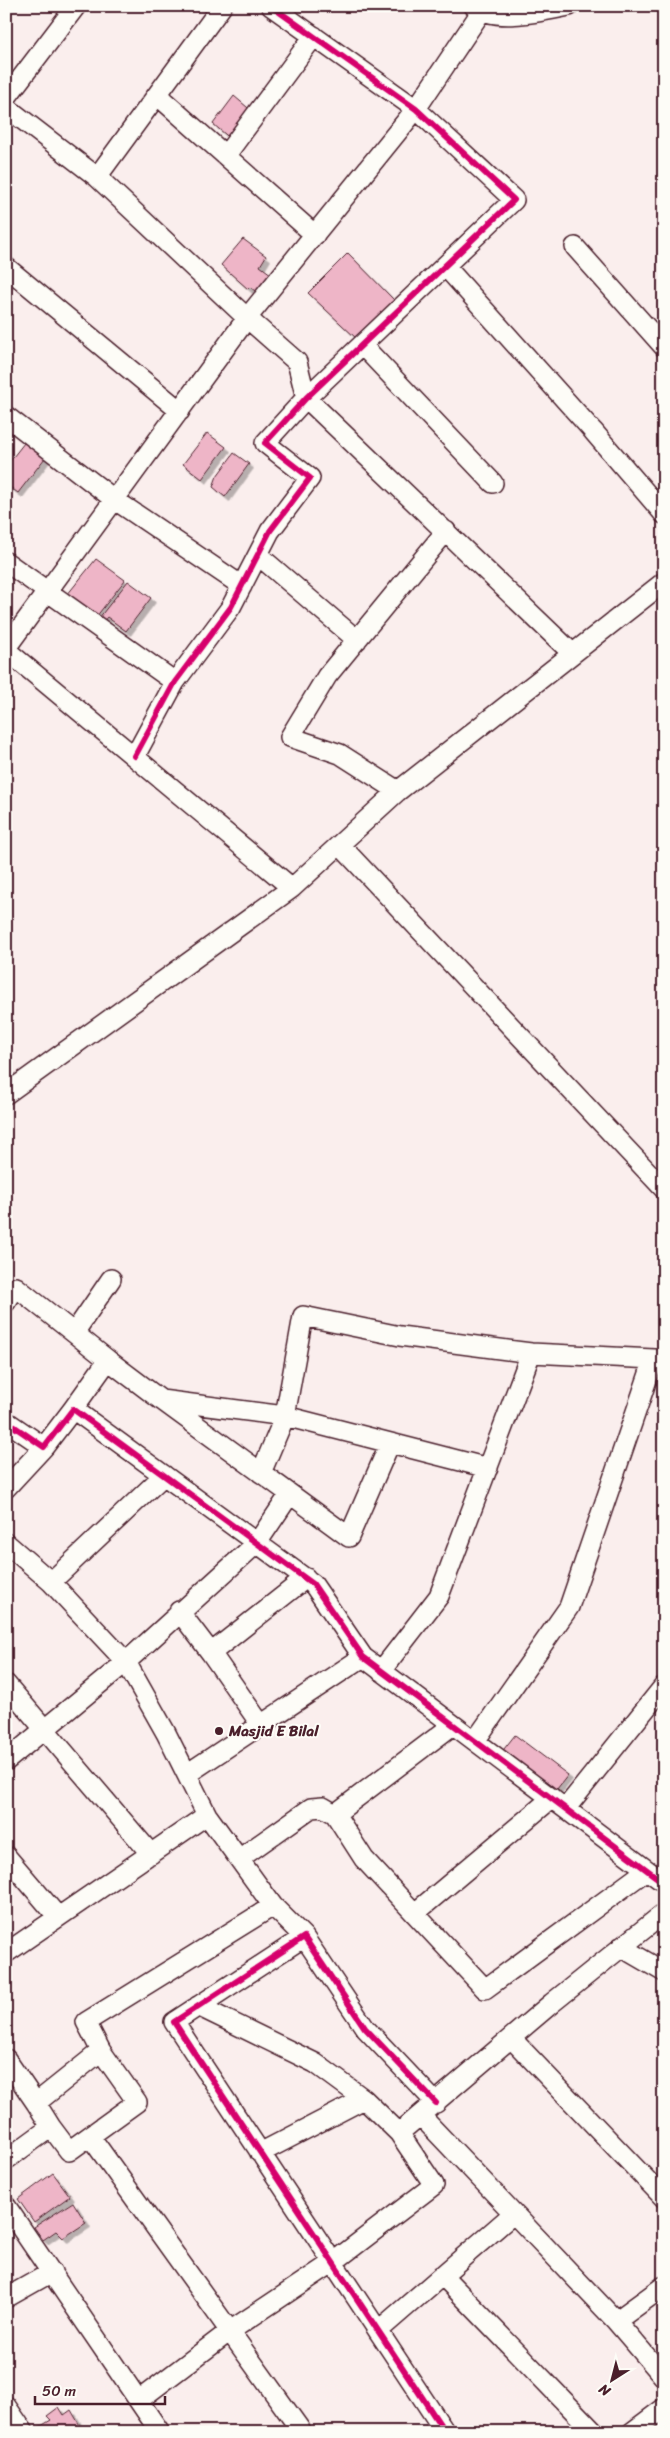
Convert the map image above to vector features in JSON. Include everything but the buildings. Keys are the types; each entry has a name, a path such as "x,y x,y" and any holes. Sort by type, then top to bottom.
{"street":[{"path":"6,98 76,6"},
{"path":"97,177 222,6"},
{"path":"135,756 175,682 231,607 270,531 310,478 265,443 306,398 514,200 416,109 271,6"},
{"path":"292,888 6,649 247,318 416,109 478,9 504,10 521,15 569,6"},
{"path":"226,156 314,36"},
{"path":"157,95 315,235"},
{"path":"6,107 97,177 247,318 297,362 306,398 572,653"},
{"path":"574,248 664,347"},
{"path":"445,266 593,430 664,514"},
{"path":"6,267 180,411"},
{"path":"362,345 493,483"},
{"path":"6,416 115,500 242,586"},
{"path":"398,790 340,754 290,737 327,676 446,531"},
{"path":"258,555 357,640"},
{"path":"6,562 175,682"},
{"path":"6,1094 292,888 340,846 398,790 664,582"},
{"path":"340,846 664,1189"},
{"path":"74,1333 111,1280"},
{"path":"6,1302 16,1287 161,1400 349,1537 390,1444"},
{"path":"261,1473 285,1416 303,1316 400,1336 531,1352 659,1360 569,1607 475,1741"},
{"path":"381,1671 439,1596 531,1352"},
{"path":"6,1488 44,1448 108,1360"},
{"path":"161,1400 285,1416 488,1468"},
{"path":"74,1409 313,1584 363,1657 658,1876 485,1988 364,1859 335,1814 323,1807 311,1808 239,1859"},
{"path":"6,1421 44,1448"},
{"path":"51,1582 164,1475"},
{"path":"6,1761 126,1662 257,1543 290,1494"},
{"path":"6,1543 51,1582 126,1662 207,1815 273,1906 304,1937 365,2028 436,2103"},
{"path":"211,1653 306,1578"},
{"path":"180,1611 261,1725"},
{"path":"186,1774 363,1657"},
{"path":"6,1684 150,1854"},
{"path":"415,1913 559,1803 664,1686"},
{"path":"335,1814 453,1725"},
{"path":"6,1953 207,1815"},
{"path":"6,1856 58,1918"},
{"path":"6,2059 69,2151 137,2102 101,2051 86,2022 273,1906"},
{"path":"400,2133 511,2038 664,1913"},
{"path":"304,1937 174,2022 445,2432"},
{"path":"622,1947 664,1972"},
{"path":"138,2400 230,2331 332,2263 434,2185 400,2133 364,2099 306,2058 198,2006"},
{"path":"511,2038 664,2198"},
{"path":"36,2103 101,2051"},
{"path":"260,2153 364,2099"},
{"path":"420,2116 616,2321 664,2377"},
{"path":"6,2160 51,2127"},
{"path":"90,2136 302,2432"},
{"path":"6,2206 160,2432"},
{"path":"378,2331 512,2214"},
{"path":"6,2298 52,2272"},
{"path":"442,2275 594,2432"},
{"path":"616,2321 664,2286"},
{"path":"6,2406 24,2432"},
{"path":"632,2432 664,2408"}],"cycle path":[{"path":"135,756 175,682 231,607 270,531 310,478 265,443 306,398 514,200 416,109 271,6"},
{"path":"6,1421 44,1447 73,1409 313,1584 363,1657 659,1879"},
{"path":"436,2103 365,2028 304,1937 174,2022 445,2432"}],"place":[{"name":"Masjid E Bilal","path":"219,1731"}]}
